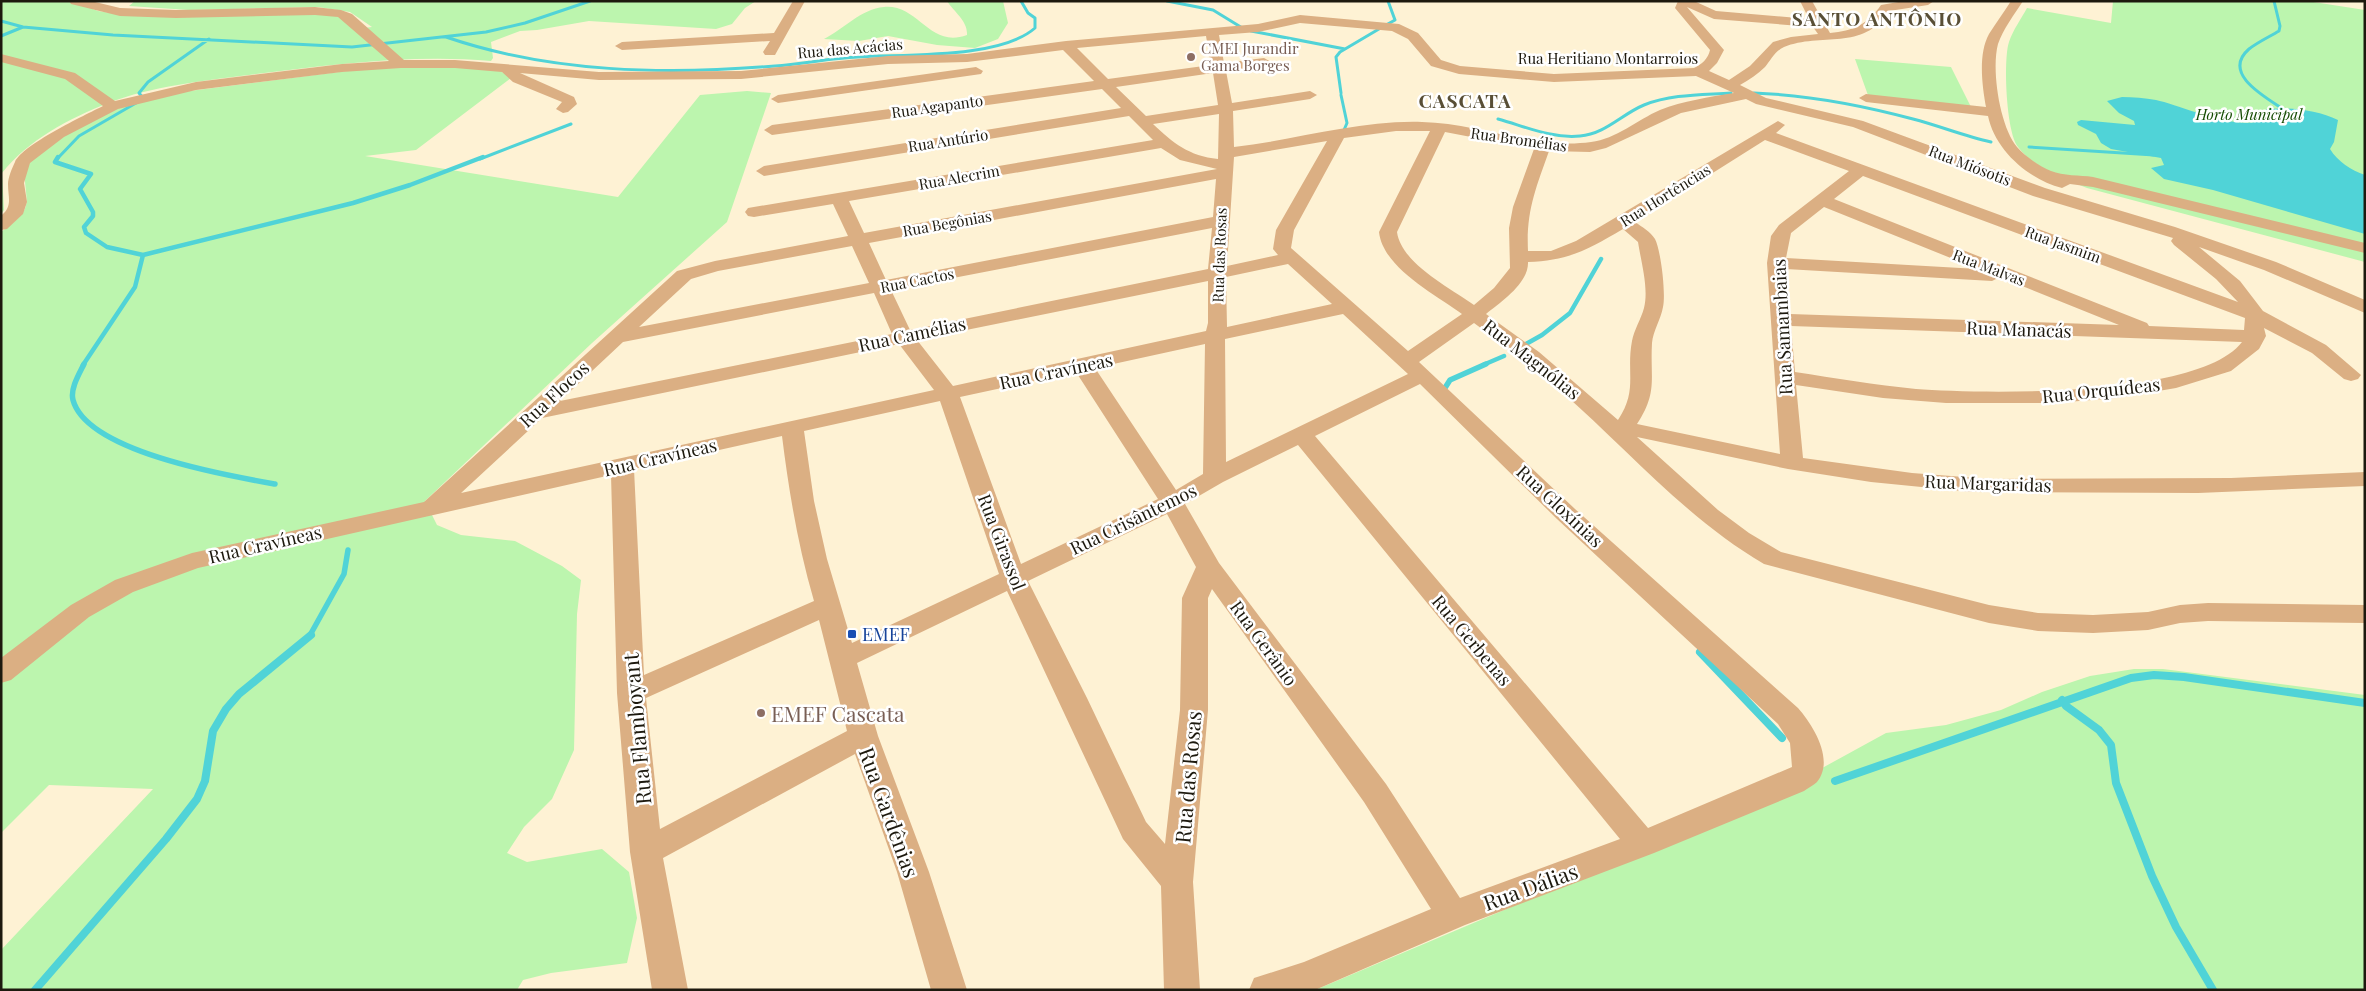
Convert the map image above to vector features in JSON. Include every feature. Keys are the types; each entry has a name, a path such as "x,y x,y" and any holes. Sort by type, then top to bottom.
{"street":[{"path":"75,1 120,12 176,14 315,11 341,14 348,17 377,46 401,64"},
{"path":"766,73 769,54 799,1"},
{"path":"1806,1 1817,24 1827,37"},
{"path":"1731,85 1751,72 1779,44 1864,29 1880,19 1885,8 1928,1"},
{"path":"2016,1 1995,35 1991,47 1989,86 1999,132 2010,149 2048,176 2110,205 2137,222 2169,231 2270,266 2365,307"},
{"path":"1696,72 1701,70 1715,57 1717,50 1682,8 1681,4 1685,2 1714,15 1817,24"},
{"path":"1300,19 1313,7"},
{"name":"Rua das Acácias","path":"1,225 14,214 20,202 16,183 23,161 59,134 114,106 172,90 333,69 401,64 502,67 590,75 645,77 766,73 888,60 967,58 1066,45 1258,28 1300,19"},
{"name":"Rua Heritiano Montarroios","path":"1300,19 1395,27 1413,36 1436,63 1459,70 1554,78 1696,72 1731,85 1747,95"},
{"name":"Rua das Rosas","path":"1212,33 1226,109 1225,163 1217,273 1218,323 1215,336 1215,477"},
{"path":"622,46 778,37"},
{"path":"1066,45 1164,143"},
{"path":"778,99 1079,56"},
{"path":"1,58 70,76 114,106"},
{"name":"Rua Agapanto","path":"772,130 1264,62"},
{"path":"502,67 518,79 569,100 570,104 563,109"},
{"name":"Rua Antúrio","path":"764,171 1138,116 1226,109 1310,95"},
{"path":"1747,95 1762,101 1803,110"},
{"name":"Rua Bromélias","path":"1164,143 1185,158 1225,163 1339,134 1401,127 1440,127 1543,145 1578,147 1600,145 1619,139 1671,111 1747,95"},
{"path":"1866,98 1996,112"},
{"name":"Rua Hortências","path":"1519,257 1560,254 1582,245 1803,110"},
{"name":"Rua Miósotis","path":"1803,110 1858,124 2039,192 2137,222"},
{"name":"Rua Magnólias","path":"1440,127 1388,232 1388,243 1409,267 1532,356 1621,429 1709,514 1740,539 1773,558 1971,610 2038,622 2093,624 2148,621 2180,614 2208,612 2365,614"},
{"path":"1287,249 1339,134"},
{"name":"Rua Jasmim","path":"1764,134 2255,314 2319,349 2351,375"},
{"name":"Rua Alecrim","path":"754,212 1164,143"},
{"name":"Rua Crisântemos","path":"842,659 1172,502 1215,477 1302,435 1414,368 1517,274 1519,257 1518,228 1521,207 1543,145"},
{"name":"Rua Begônias","path":"674,282 684,275 699,269 860,239 1225,163"},
{"name":"Rua Samambaias","path":"1792,462 1776,263 1780,236 1785,228 1860,170"},
{"path":"2048,176 2111,186 2265,222 2365,248"},
{"name":"Rua Girassol","path":"839,198 882,286 903,336 948,393 1013,577 1073,698 1134,830 1177,882"},
{"name":"Rua Malvas","path":"1822,200 2155,334"},
{"name":"Rua Cactos","path":"614,338 1220,221"},
{"path":"1621,429 1638,406 1641,396 1642,341 1654,306 1653,278 1646,241 1639,232 1622,222"},
{"path":"2169,231 2238,290 2255,314 2256,336"},
{"name":"Rua Camélias","path":"533,413 1217,273 1287,249"},
{"name":"Rua Gloxínias","path":"1287,249 1566,514 1799,727 1807,751 1808,767 1806,774 1793,782"},
{"path":"1776,263 2012,276"},
{"name":"Rua Flocos","path":"433,506 674,282"},
{"name":"Rua Cravíneas","path":"1,672 80,611 124,586 162,571 254,546 948,393 1084,366 1347,308"},
{"name":"Rua Manacás","path":"1782,320 2256,336"},
{"name":"Rua Orquídeas","path":"1785,377 1943,397 2018,398 2102,393 2147,388 2210,373 2243,356 2254,345 2256,336"},
{"name":"Rua Gerânio","path":"1084,366 1172,502 1209,567 1375,793 1453,915"},
{"name":"Rua Gardênias","path":"792,427 802,501 814,559 863,736 913,872 949,990"},
{"name":"Rua Margaridas","path":"1621,429 1792,462 1956,484 2005,486 2198,486 2365,479"},
{"name":"Rua Gerbenas","path":"1302,435 1643,844"},
{"name":"Rua Flamboyant","path":"622,466 631,692 646,852 670,990"},
{"name":"Rua das Rosas","path":"1182,990 1177,882 1194,710 1195,598 1209,567"},
{"path":"631,692 828,605"},
{"path":"646,852 863,736"},
{"name":"Rua Dálias","path":"1267,990 1309,976 1453,915 1643,844 1793,782"}],"green space":[{"path":"1,1 72,1 98,11 117,14 250,13 330,15 336,16 357,27 364,28 372,27 350,12 318,7 189,10 129,6 135,1 756,1 745,8 732,24 716,29 589,21 520,31 491,42 493,58 491,61 431,59 339,64 196,82 142,92 108,103 65,123 24,150 2,173 4,210 1,214"},
{"path":"947,1 1003,1 1008,23 998,39 975,48 937,45 888,36 859,41 824,39 860,15 884,7 896,8 906,12 933,32 943,36 954,38 967,35 963,21"},
{"name":"Horto Municipal","path":"2113,1 2307,1 2365,10 2365,262 2087,188 2041,167 2018,147 2014,139 2008,112 2006,64 2009,42 2027,8 2111,23"},
{"path":"1855,59 1951,67 1971,107 1869,98"},
{"path":"371,68 496,68 511,78 416,150 365,156 618,197 700,95 747,91 771,93 727,222 592,343 425,501 437,525 461,535 515,541 562,566 581,580 577,614 574,750 552,799 524,827 507,853 527,862 602,849 629,872 637,918 627,963 551,973 523,980 517,990 1,990 1,950 153,789 49,785 1,833 1,232 12,224 24,211 27,199 24,169 35,156 93,117 158,95"},
{"path":"2134,669 2163,669 2365,695 2365,990 1315,990 1762,801 1886,733 1946,725 2001,710 2042,692 2090,676"}],"water":[{"path":"2122,97 2156,100 2212,117 2242,123 2255,122 2264,118 2264,112 2267,109 2276,108 2313,112 2338,120 2334,142 2330,149 2345,165 2365,175 2365,234 2213,190 2164,179 2151,168 2164,165 2161,158 2111,149 2101,143 2096,134 2078,125 2077,122 2081,120 2135,125 2134,121 2119,113 2107,101"}],"waterway":[{"path":"208,40 352,47 486,32 525,23 590,1"},
{"path":"446,37 526,58 568,64 651,70 734,69 848,58 951,53 999,45 1019,38 1035,28 1035,18 1028,13 1021,1"},
{"path":"1167,1 1213,10 1244,29"},
{"path":"1386,25 1395,20 1388,1"},
{"path":"2274,1 2280,26 2279,31 2249,49 2241,59 2240,68 2251,86 2289,113"},
{"path":"1,21 23,27"},
{"path":"1341,93 1336,57 1340,52 1384,26"},
{"path":"1,36 23,27"},
{"path":"23,27 113,35 208,40"},
{"path":"1251,31 1345,49"},
{"path":"144,99 139,93 148,82 208,40"},
{"path":"1498,119 1549,134 1580,136 1597,132 1636,109 1655,101 1687,96 1731,93"},
{"path":"1754,93 1814,98 1874,109 1991,142"},
{"path":"1341,95 1347,123 1344,130"},
{"path":"57,159 79,136 136,103"},
{"path":"480,159 571,124"},
{"path":"2029,147 2154,155"},
{"path":"58,157 55,162 91,174 80,189 93,212 93,216 84,227 86,233 107,247 143,255"},
{"path":"143,255 353,203 410,185 483,157"},
{"path":"83,365 135,287 143,255"},
{"path":"1526,344 1542,335 1570,313 1601,259"},
{"path":"1483,365 1504,356"},
{"path":"84,364 74,386 73,400 84,418 104,434 131,447 195,468 275,484"},
{"path":"1443,391 1450,380 1486,364"},
{"path":"309,636 344,574 348,550"},
{"path":"35,990 166,839 197,799 205,781 213,731 226,709 239,694 309,636"},
{"path":"1700,652 1782,738"},
{"path":"2063,702 2131,678 2154,675 2184,677 2365,703"},
{"path":"1835,781 2063,702"},
{"path":"2063,702 2066,706 2099,730 2111,745 2116,783 2152,876 2176,927 2213,990"}],"place":[{"name":"CMEI Jurandir Gama Borges","path":"1191,57"},
{"name":"EMEF","path":"852,634"},
{"name":"EMEF Cascata","path":"761,713"}],"district":[{"name":"SANTO ANTÔNIO","path":"1877,18"},
{"name":"CASCATA","path":"1465,100"}]}
